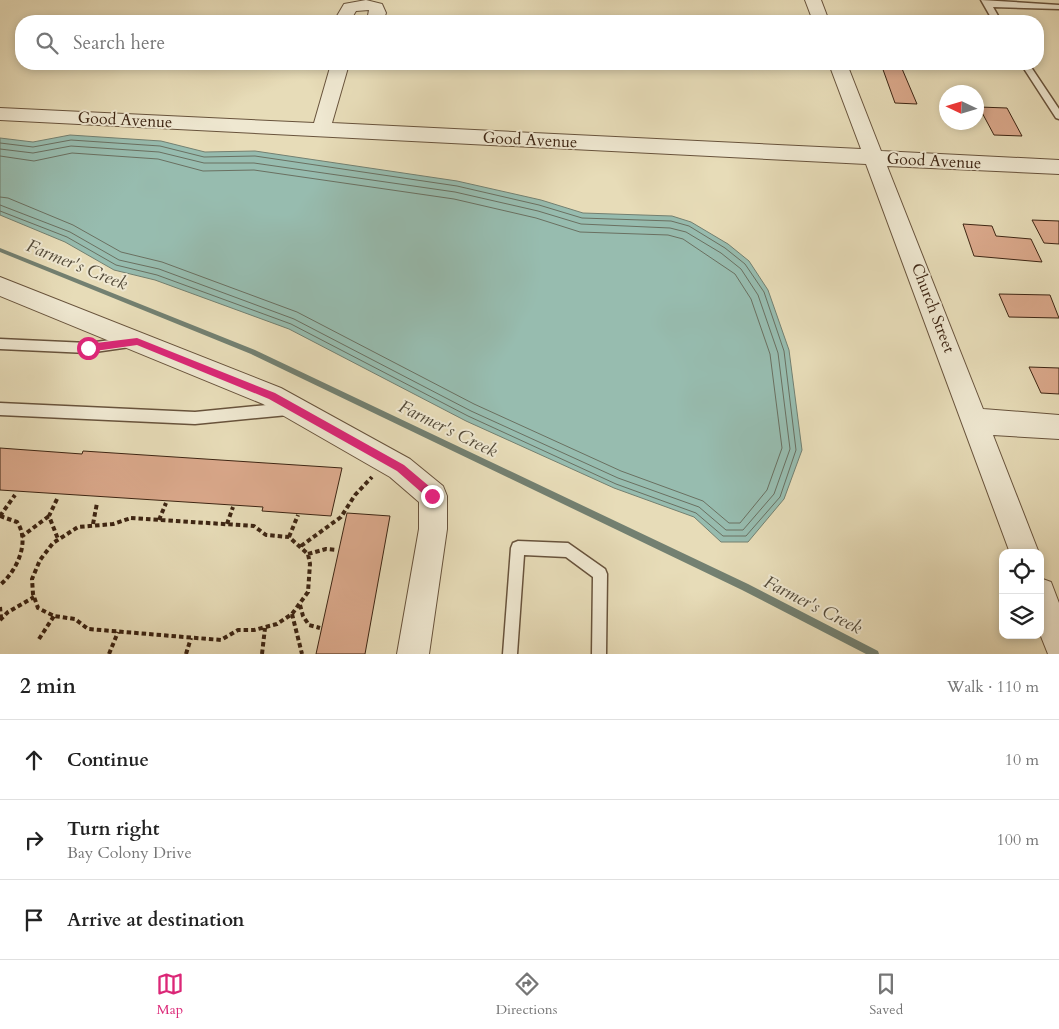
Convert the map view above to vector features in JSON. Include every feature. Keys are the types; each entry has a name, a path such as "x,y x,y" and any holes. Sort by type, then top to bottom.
{"street":[{"path":"813,0 819,15"},
{"path":"344,15 348,8 358,4 368,4 376,7 377,15"},
{"path":"321,130 338,70"},
{"name":"Church Street","path":"840,70 876,158 1024,549"},
{"name":"Good Avenue","path":"0,114 840,154 876,158 1059,167"},
{"path":"0,286 272,396 400,468 432,496 433,529 413,654"},
{"path":"976,421 1059,427"},
{"path":"1040,594 1059,643"}],"lane":[{"path":"986,2 1059,7"},
{"path":"986,2 994,15"},
{"path":"1029,70 1059,116"},
{"path":"0,344 88,348 137,342"},
{"path":"0,409 195,418 294,408"},
{"path":"510,654 518,548 568,550 600,574 599,654"}],"path":[{"path":"301,546 340,517 355,495 389,462"},
{"path":"0,585 16,569 20,527 10,518 0,516 15,495"},
{"path":"20,537 49,516 56,499"},
{"path":"159,520 166,503"},
{"path":"93,524 97,504"},
{"path":"227,524 232,507"},
{"path":"49,516 58,539"},
{"path":"289,537 298,516"},
{"path":"131,518 254,526 266,535 289,537 301,546 308,554 310,570 308,592 300,605 292,614 277,624 265,628 238,630 221,640 88,629 70,617 54,616 38,608 32,589 38,564 45,552 58,539 76,528 93,524 112,524 131,518"},
{"path":"308,554 326,549 337,550"},
{"path":"0,607 1,619 34,597"},
{"path":"300,605 303,616 309,625 320,628"},
{"path":"292,614 302,654"},
{"path":"40,640 54,616"},
{"path":"262,654 265,628"},
{"path":"109,654 118,632"},
{"path":"186,654 191,638"}],"water":[{"path":"70,135 161,141 205,152 255,151 457,181 541,200 583,213 672,216 691,222 728,244 749,261 768,290 789,350 802,450 784,499 748,542 721,542 694,517 614,488 466,421 289,329 155,280 114,270 65,242 0,215 0,138 33,142"}],"building":[{"path":"883,70 903,70 917,104 895,103"},
{"path":"984,107 1007,108 1022,136 994,135 984,116"},
{"path":"1032,220 1059,221 1059,244 1044,243"},
{"path":"963,224 992,226 996,236 1031,239 1042,262 974,256"},
{"path":"999,294 1050,295 1059,318 1009,317"},
{"path":"1029,367 1059,368 1059,394 1041,393"},
{"path":"0,448 82,454 83,451 342,468 331,516 262,511 263,507 0,490"},
{"path":"347,513 390,516 365,654 316,654"}],"waterway":[{"name":"Farmer's Creek","path":"0,250 253,352 745,587 875,654"}],"route":[{"path":"88,348 137,342 272,396 400,468 432,496"}]}
